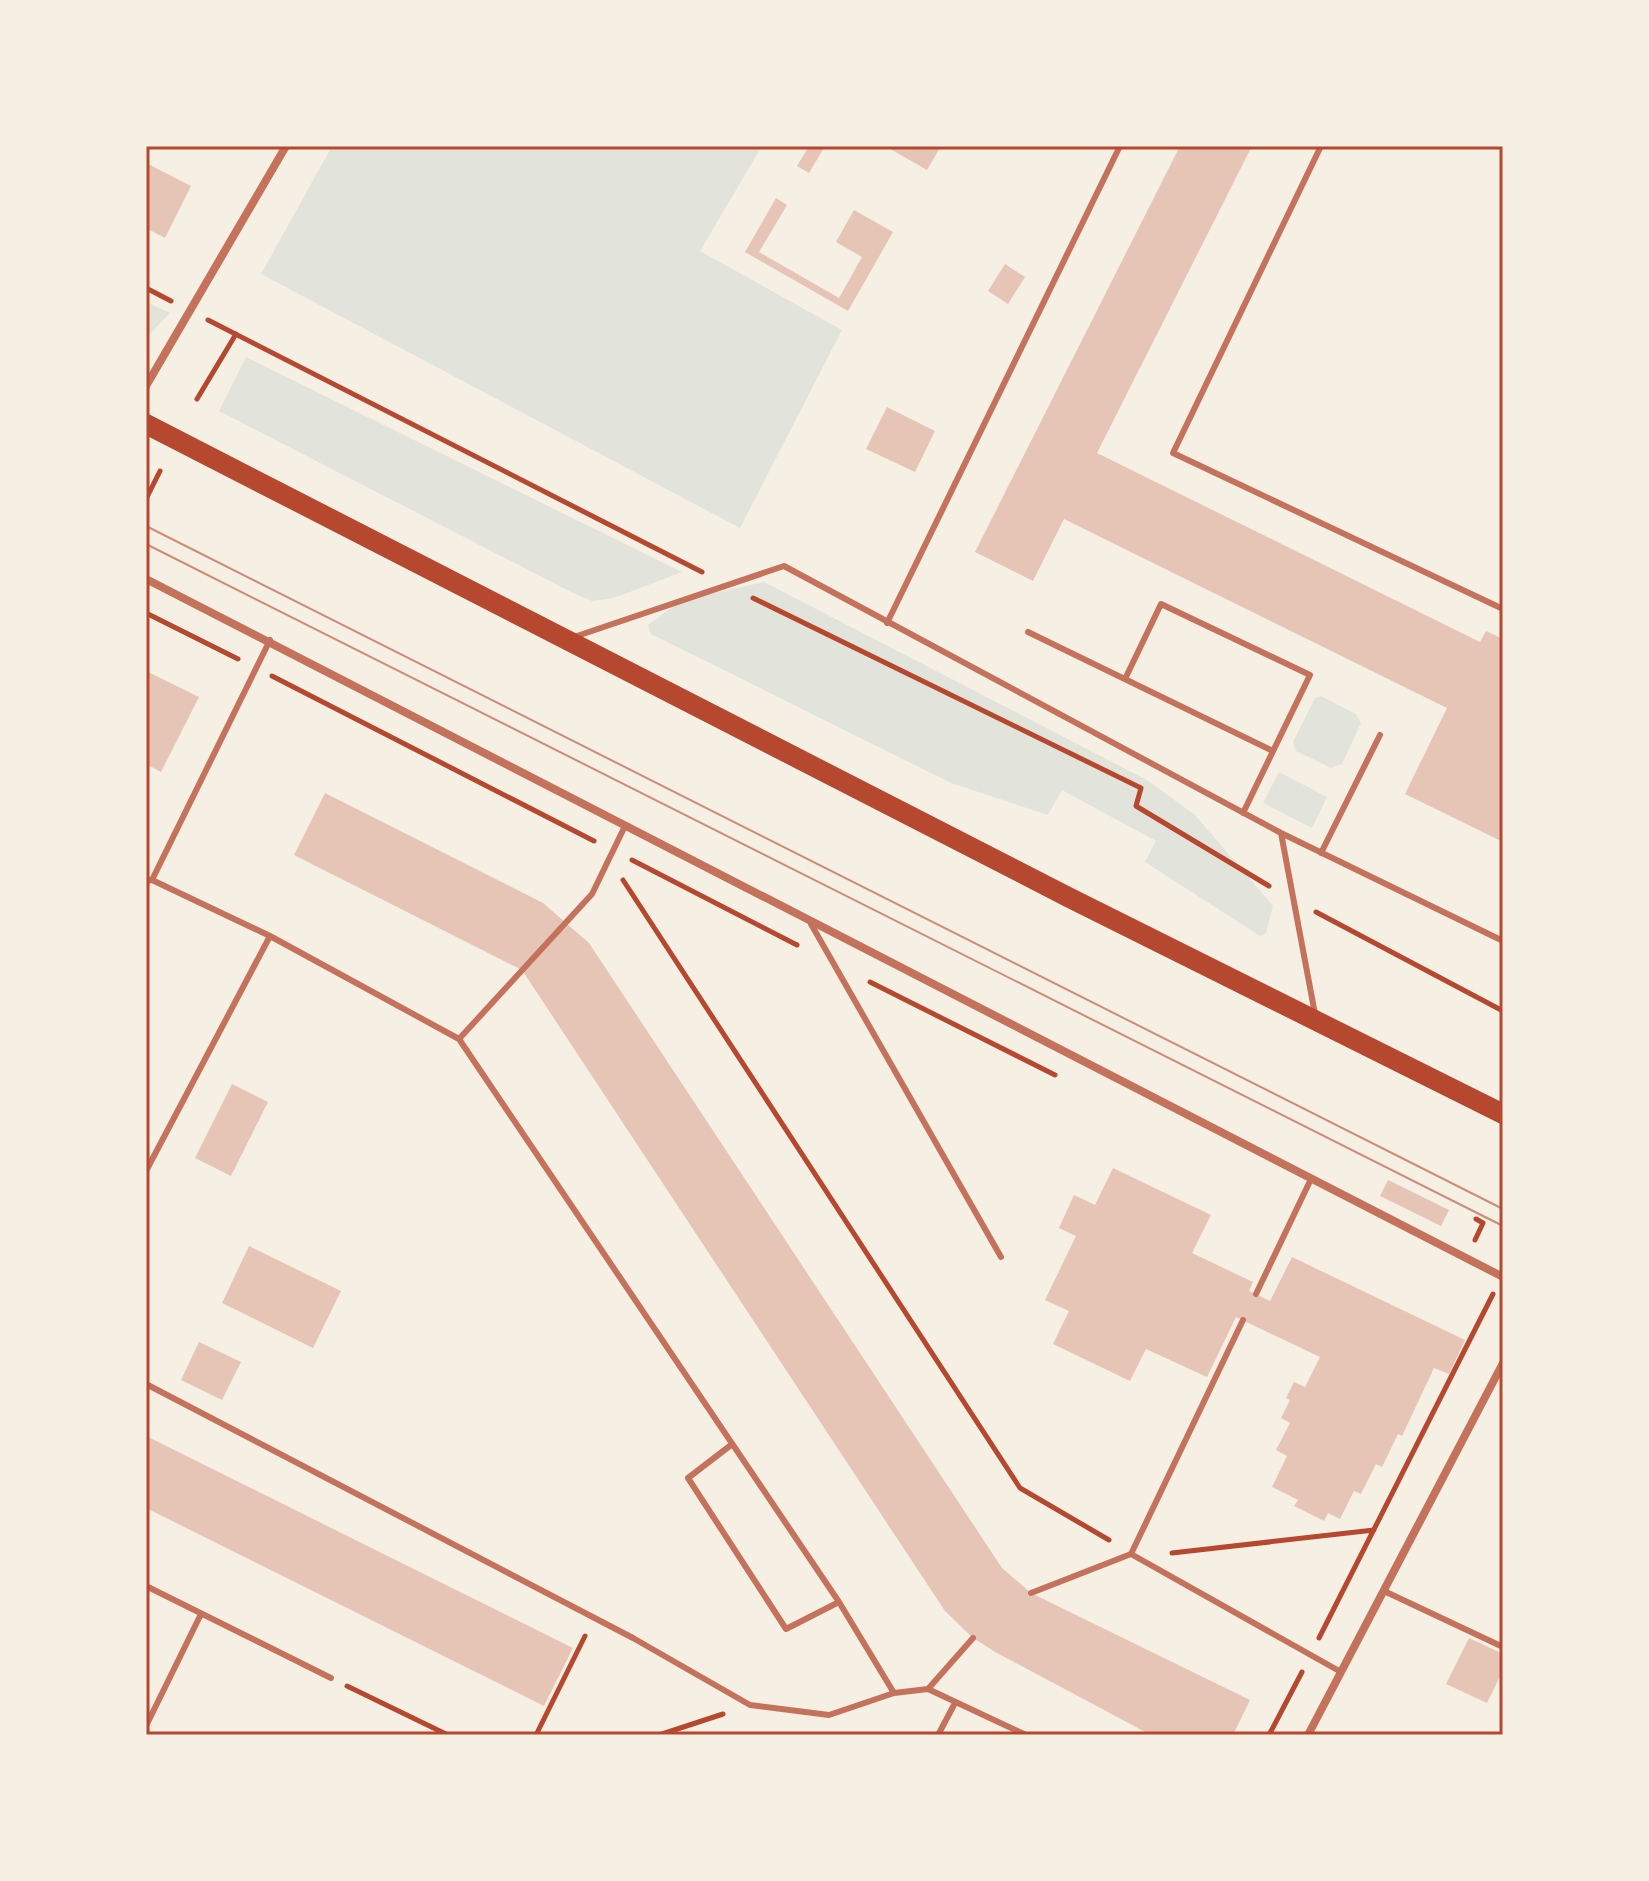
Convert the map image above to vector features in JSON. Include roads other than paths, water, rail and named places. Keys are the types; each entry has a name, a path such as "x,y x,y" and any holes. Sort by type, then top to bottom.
{"main road":[{"path":"146,424 1503,1114"}],"street":[{"path":"146,386 286,146"},
{"path":"146,579 270,640 811,924 1503,1277"},
{"path":"1308,1735 1503,1363"}],"lane":[{"path":"887,623 1120,146"},
{"path":"1321,146 1173,453 1503,609"},
{"path":"568,639 784,566 1281,833 1503,941"},
{"path":"1125,679 1161,604 1310,675 1243,813"},
{"path":"1028,632 1273,751"},
{"path":"270,640 149,880 270,936 459,1039 839,1602 894,1693"},
{"path":"1321,853 1380,735"},
{"path":"459,1039 592,894 625,826"},
{"path":"1281,833 1316,1020"},
{"path":"811,924 1001,1257"},
{"path":"146,1171 270,936"},
{"path":"1256,1294 1311,1179"},
{"path":"1031,1593 1131,1554 1243,1320"},
{"path":"146,1384 633,1638 750,1705 829,1715 894,1693 928,1689 1026,1735"},
{"path":"731,1445 688,1478 786,1629 839,1602"},
{"path":"1131,1554 1341,1672"},
{"path":"146,1586 331,1678"},
{"path":"1384,1591 1503,1647"},
{"path":"146,1726 201,1614"},
{"path":"928,1689 973,1638"},
{"path":"938,1735 955,1703"}],"tram line":[{"path":"146,526 1503,1209"},
{"path":"146,544 1503,1226"}]}
